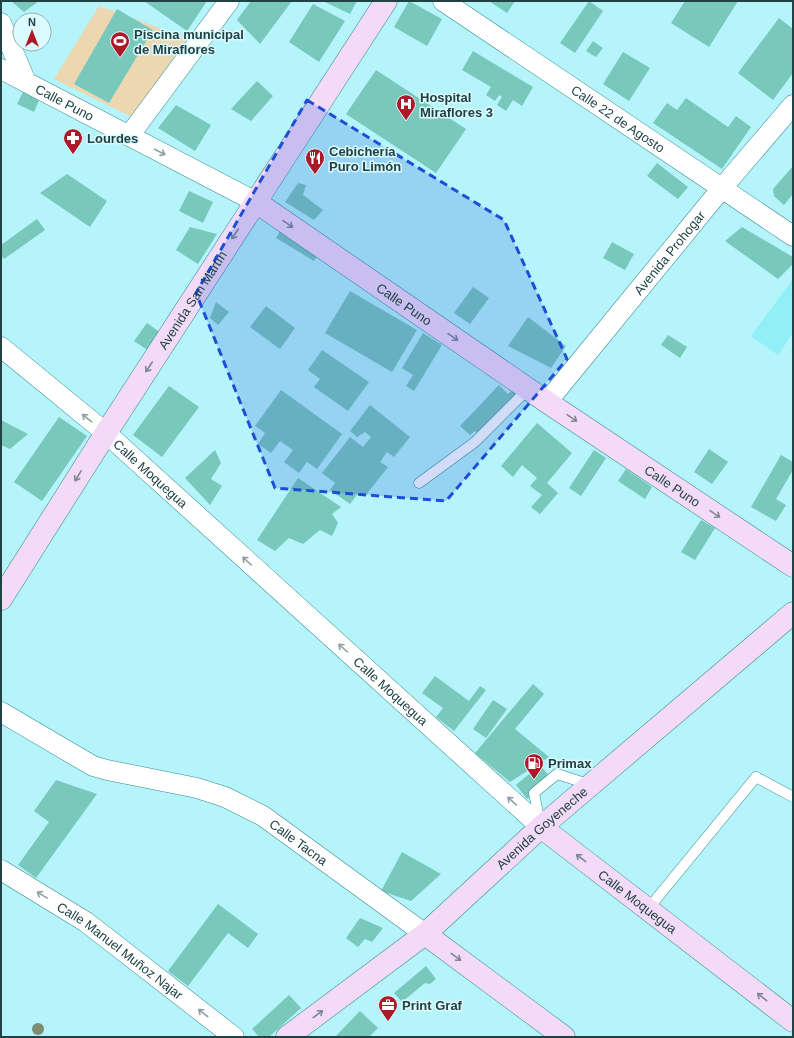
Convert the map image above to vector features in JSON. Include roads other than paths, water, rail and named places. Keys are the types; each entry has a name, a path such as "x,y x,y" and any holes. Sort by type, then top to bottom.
{"street":[{"path":"129,136 229,1"},
{"name":"Avenida San Martín","path":"3,593 386,1"},
{"name":"Calle 22 de Agosto","path":"444,1 793,236"},
{"path":"1,23 26,82"},
{"name":"Calle Puno","path":"1,69 256,202 547,402 793,566"},
{"name":"Avenida Prohogar","path":"547,402 722,188 793,105"},
{"name":"Calle Moquegua","path":"1,347 106,433 541,827 793,1021"},
{"name":"Avenida Goyeneche","path":"287,1037 425,934 541,827 793,613"},
{"name":"Calle Tacna","path":"1,712 94,766 107,770 198,788 225,797 263,816 564,1037"},
{"name":"Calle Manuel Muñoz Najar","path":"1,870 86,922 234,1037"}],"lane":[{"path":"419,483 475,442 528,389"},
{"path":"541,827 534,793 557,774 591,785"},
{"path":"648,909 756,777 793,797"}],"place":[{"name":"Piscina municipal de Miraflores","path":"120,58"},
{"name":"Hospital Miraflores 3","path":"406,121"},
{"name":"Lourdes","path":"73,155"},
{"name":"Cebichería Puro Limón","path":"315,175"},
{"name":"Primax","path":"534,780"},
{"name":"Print Graf","path":"388,1022"}]}
